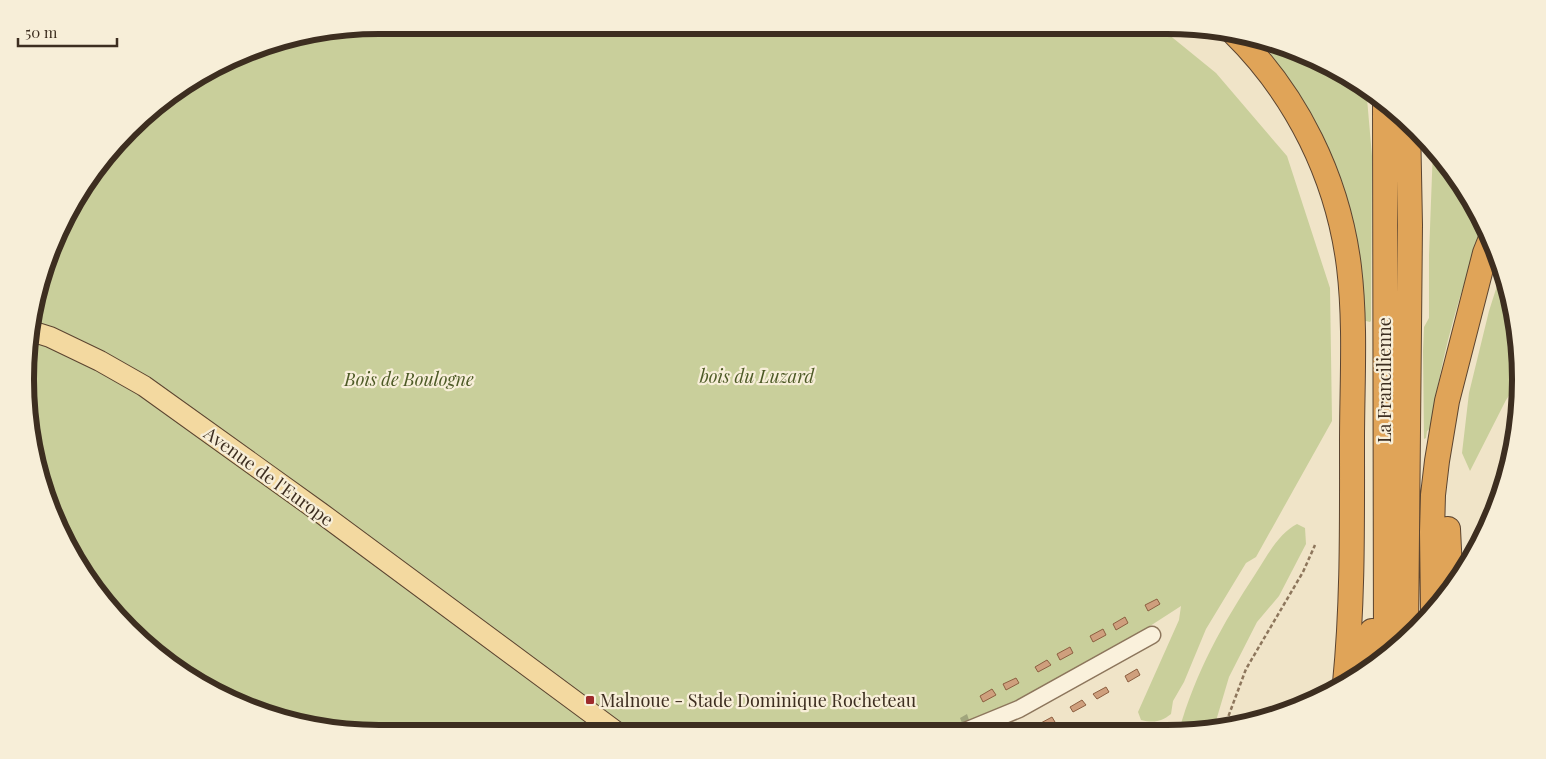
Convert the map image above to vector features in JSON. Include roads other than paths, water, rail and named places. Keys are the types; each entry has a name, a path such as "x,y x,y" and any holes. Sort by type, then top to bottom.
{"highway":[{"path":"1245,43 1282,90 1309,134 1320,157 1346,244 1352,317 1352,473 1350,633 1345,675"},
{"name":"La Francilienne","path":"1385,112 1384,552 1386,646"},
{"path":"1408,133 1410,225"},
{"path":"1410,225 1419,195 1421,147"},
{"name":"La Francilienne","path":"1406,628 1410,225"},
{"path":"1433,599 1433,495 1437,461 1447,402 1458,354 1487,249"},
{"path":"1442,435 1448,457 1448,545 1450,577"},
{"path":"1370,659 1373,582 1384,552"}],"main road":[{"name":"Avenue de l'Europe","path":"37,333 100,360 144,386 322,514 607,725"}],"lane":[{"path":"981,725 1020,710 1152,635"}],"place":[{"name":"Malnoue - Stade Dominique Rocheteau","path":"590,700"}],"park label":[{"name":"bois du Luzard","path":"757,376"},
{"name":"Bois de Boulogne","path":"409,379"}]}
